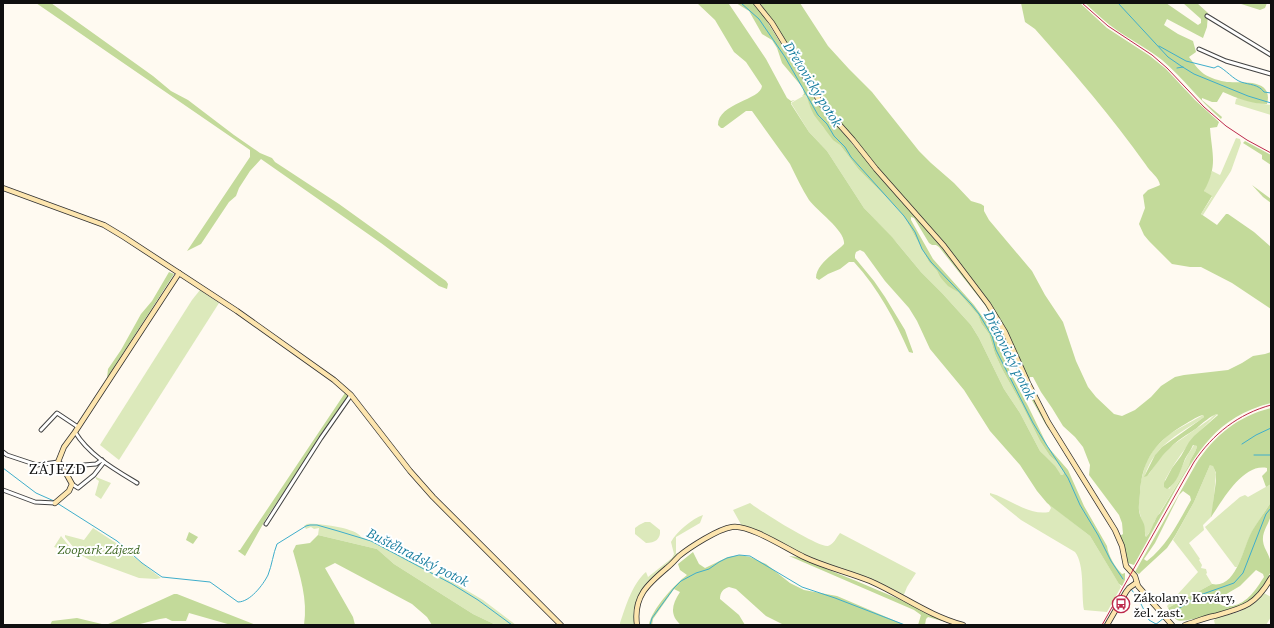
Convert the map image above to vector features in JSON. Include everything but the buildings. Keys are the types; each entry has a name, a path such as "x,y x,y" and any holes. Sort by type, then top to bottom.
{"street":[{"path":"756,3 772,23 822,105 944,246 988,304 1005,332 1028,383 1051,427 1115,530 1122,546 1126,566 1134,575 1136,583 1166,620 1172,625"},
{"path":"1207,16 1271,55"},
{"path":"1199,49 1226,60 1271,74"},
{"path":"3,188 104,225 237,311 334,380 351,395 410,471 433,497 561,625"},
{"path":"58,462 64,447 76,432 179,273"},
{"path":"266,524 321,438 351,395"},
{"path":"41,430 57,414 78,427"},
{"path":"76,432 85,445 103,461 137,484"},
{"path":"3,452 7,455 37,465 58,462 69,469 75,470 82,466 96,464 103,461"},
{"path":"58,462 72,484 78,488 94,475 103,461"},
{"path":"3,490 35,502 56,502 71,488 72,484"},
{"path":"637,625 636,615 638,604 642,593 650,582 679,556 719,531 732,527 743,528 754,532 805,558 870,581 903,597 928,612 963,625"},
{"path":"1185,625 1241,609 1254,600 1271,578"},
{"path":"1107,625 1126,592 1136,583"}],"green space":[{"path":"36,3 51,3 153,76 171,91 188,100 260,153 272,158 275,162 339,204 446,281 448,284 447,289 439,286 381,243 261,159 250,171 239,188 236,196 229,202 201,244 187,251 250,157 250,150"},
{"path":"697,3 729,4 766,59 787,98 791,101 795,100 791,102 791,104 809,132 827,151 864,208 971,325 1004,389 1020,413 1040,451 1055,466 1061,475 1063,475 1064,472 1057,462 1050,456 1040,441 1002,369 995,354 989,334 981,323 978,315 958,292 948,286 940,277 929,262 905,218 898,209 859,170 840,145 833,140 814,115 807,97 805,95 802,96 804,94 803,88 782,63 777,48 772,40 762,34 749,11 736,3 753,3 761,12 799,73 824,109 947,254 986,305 1001,332 1050,432 1025,388 1000,332 985,305 939,247 929,243 914,218 911,217 911,220 933,259 974,305 990,327 1013,378 1048,447 1068,470 1084,506 1107,546 1112,561 1122,574 1125,573 1125,580 1122,586 1119,584 1090,536 1047,503 1037,491 1020,465 990,431 964,390 930,349 909,308 885,281 864,252 860,250 856,252 855,258 885,297 905,330 913,353 909,352 892,316 878,293 854,262 849,262 840,269 819,280 816,278 822,265 844,244 843,239 836,227 809,200 790,164 752,111 746,111 723,128 718,125 720,118 725,112 755,95 760,91 762,86 746,62 734,52 715,20"},
{"path":"760,3 800,3 828,46 872,92 919,151 971,201 984,206 984,211 989,220 1032,271 1045,295 1063,322 1076,361 1088,387 1114,414 1122,416 1135,410 1151,397 1161,386 1175,377 1228,370 1253,356 1271,352 1271,403 1252,409 1236,417 1210,438 1190,466 1134,565 1128,563 1127,560 1120,536 1123,534 1122,523 1119,515 1089,475 1090,465 1083,447 1063,426 1033,377 1030,377 1029,380 1007,331 989,302 946,245 878,168 827,106 813,87","holes":["1217,414 1218,415 1194,436 1172,468 1164,483 1164,487 1167,489 1176,480 1193,445 1197,446 1189,465 1146,537 1139,511 1139,505 1141,481 1144,470 1153,451 1159,443 1176,429 1203,415 1204,417 1162,447 1155,455 1144,477 1147,476 1163,455 1175,443 1210,418"]},
{"path":"1021,3 1080,3 1107,28 1150,56 1166,69 1195,100 1219,122 1217,127 1210,128 1213,167 1204,191 1212,196 1201,214 1217,225 1226,214 1228,214 1254,232 1271,247 1271,309 1232,283 1201,267 1172,264 1144,235 1139,224 1145,208 1143,195 1148,190 1160,185 1158,179 1106,112 1035,29 1025,22"},
{"path":"1085,3 1166,3 1198,25 1201,23 1201,19 1183,3 1197,3 1208,13 1207,27 1203,38 1167,19 1164,25 1193,41 1196,52 1189,57 1202,72 1209,77 1221,81 1248,83 1261,86 1266,90 1268,96 1267,104 1250,102 1223,92 1217,102 1212,102 1202,98 1202,100 1222,117 1221,119 1206,105 1177,74 1162,60 1114,28"},
{"path":"1238,3 1267,3 1265,8 1260,10"},
{"path":"805,95 808,98 810,107 823,127 840,145 859,170 899,210 905,218 929,262 940,277 958,292 978,315 981,323 989,334 995,354 1002,369 1040,441 1050,456 1057,462 1064,472 1063,475 1061,475 1040,451 1020,413 1004,389 971,325 864,208 827,151 809,132 791,103"},
{"path":"1238,98 1271,105 1271,115 1235,104 1236,99"},
{"path":"1236,138 1240,139 1241,143 1231,171 1203,215 1201,214 1212,197 1204,191 1212,171 1220,175"},
{"path":"1245,141 1271,155 1271,165 1262,159 1262,155 1243,143"},
{"path":"1252,185 1271,199 1271,203 1263,197"},
{"path":"169,272 174,274 107,378 108,369 121,350 141,314 152,301"},
{"path":"200,290 219,303 119,460 100,445 192,300"},
{"path":"345,393 348,397 267,517 245,556 238,551"},
{"path":"1271,408 1271,484 1266,487 1262,476 1267,471 1267,468 1258,468 1250,471 1234,484 1211,517 1216,473 1213,466 1210,465 1194,502 1167,548 1139,574 1135,572 1196,464 1203,454 1228,428 1248,416","holes":["1183,491 1190,496 1191,500 1167,541 1154,555 1147,561 1145,560 1144,559 1155,543 1179,495"]},
{"path":"1218,414 1188,444 1170,470 1165,480 1169,489 1194,445 1197,446 1189,465 1154,522 1154,526 1146,537 1139,510 1139,503 1141,481 1146,462 1154,449 1169,434 1203,415 1204,417 1174,437 1160,449 1154,456 1145,475 1149,474 1159,459 1170,447 1214,415"},
{"path":"1210,465 1213,465 1216,474 1212,516 1203,525 1204,530 1189,543 1200,559 1199,560 1202,565 1201,568 1206,569 1206,574 1212,584 1168,608 1167,606 1198,572 1173,540 1194,502"},
{"path":"96,477 111,483 101,499 95,495 99,481"},
{"path":"1271,484 1271,502 1251,533 1241,559 1237,567 1235,567 1205,527 1240,497 1245,495 1248,497"},
{"path":"990,493 1026,509 1041,513 1049,512 1051,508 1048,503 1090,536 1121,587 1107,612 1084,610 1080,564 1075,552 1021,520 990,495"},
{"path":"1271,502 1271,515 1263,541 1270,559 1271,567 1266,582 1259,591 1242,605 1230,610 1189,620 1177,620 1168,608 1212,584 1221,584 1228,580 1233,574 1252,531","holes":["1256,570 1263,574 1264,577 1258,586 1243,602 1232,606 1219,604 1218,599 1240,586"]},
{"path":"750,503 777,521 822,545 830,545 840,533 916,573 907,587 903,597 743,528 733,510"},
{"path":"703,515 700,523 676,537 676,553 677,554 691,544 708,535 650,582 638,603 637,625 620,625 633,589 641,577 646,572 648,577 672,558 674,554 671,542 685,526 694,519"},
{"path":"645,522 650,522 660,530 660,536 657,540 646,543 635,534 635,528"},
{"path":"307,524 328,525 352,531 361,537 456,584 483,600 516,625 496,625 473,614 394,564 377,549 318,535 319,528 314,529 311,527 306,529 304,526"},
{"name":"Zoopark Zájezd","path":"93,528 116,543 161,578 139,578 90,560 79,554 65,537 65,535 84,540"},
{"path":"189,532 198,537 193,544 186,540"},
{"path":"318,535 377,549 394,564 473,614 496,625 432,625 427,617 412,604 335,563 325,568 353,617 355,625 304,625 304,597 301,579 293,551 296,545 310,543"},
{"path":"61,536 78,557 76,558 69,552 54,547"},
{"path":"693,552 699,564 705,568 728,557 740,555 750,557 766,564 790,583 804,590 837,596 905,625 784,625 766,616 736,589 729,587 722,591 720,599 739,615 745,625 681,625 673,613 675,601 680,592 674,589 653,619 652,625 649,625 654,612 659,605 676,584 687,575 680,570 678,564"},
{"path":"789,556 798,557 838,573 956,625 928,617 925,625 918,625 921,615 914,610"},
{"path":"1264,593 1271,597 1271,617 1266,625 1215,625 1214,620 1216,618 1239,612 1256,602"},
{"path":"174,594 177,594 256,625 231,625 189,613 186,621 172,621 166,618 136,625 106,625"},
{"path":"77,618 106,625 50,625 52,621"}],"waterway":[{"name":"Dřetovický potok","path":"741,3 759,19 785,57 818,115 827,124 834,136 904,216 915,232 922,249 931,262 979,314 992,336 996,350 1033,423 1068,478 1080,505 1098,535 1111,561 1123,579"},
{"path":"1118,3 1168,57 1181,66 1194,74 1248,96 1271,103"},
{"path":"1159,46 1186,61 1214,68 1218,66 1238,81 1256,86 1264,92 1271,93"},
{"path":"1177,68 1183,67"},
{"path":"1242,444 1271,428"},
{"path":"1254,455 1271,455"},
{"name":"Buštěhradský potok","path":"3,468 36,493 54,501"},
{"name":"Buštěhradský potok","path":"57,503 117,541 142,563 162,577 210,582 238,602 251,596 263,583 268,575 277,544 306,526 317,525 371,541 452,584 478,600 512,625"},
{"path":"1167,616 1200,595 1234,583 1243,573 1266,514 1271,508"},
{"name":"Buštěhradský potok","path":"650,625 652,618 681,581 696,573 709,569 727,558 739,555 750,556 802,587 905,625"},
{"name":"Dřetovický potok","path":"1131,589 1139,600 1149,620 1156,624"},
{"path":"1155,625 1164,618"}],"railway":[{"path":"1082,3 1108,26 1152,55 1167,68 1204,107 1226,126 1247,140 1271,153"},
{"path":"1102,625 1201,452 1227,426 1248,414 1271,405"}],"place":[{"name":"Zákolany, Kováry, žel. zast.","path":"1121,604"}],"district":[{"name":"ZÁJEZD","path":"58,468"}]}
